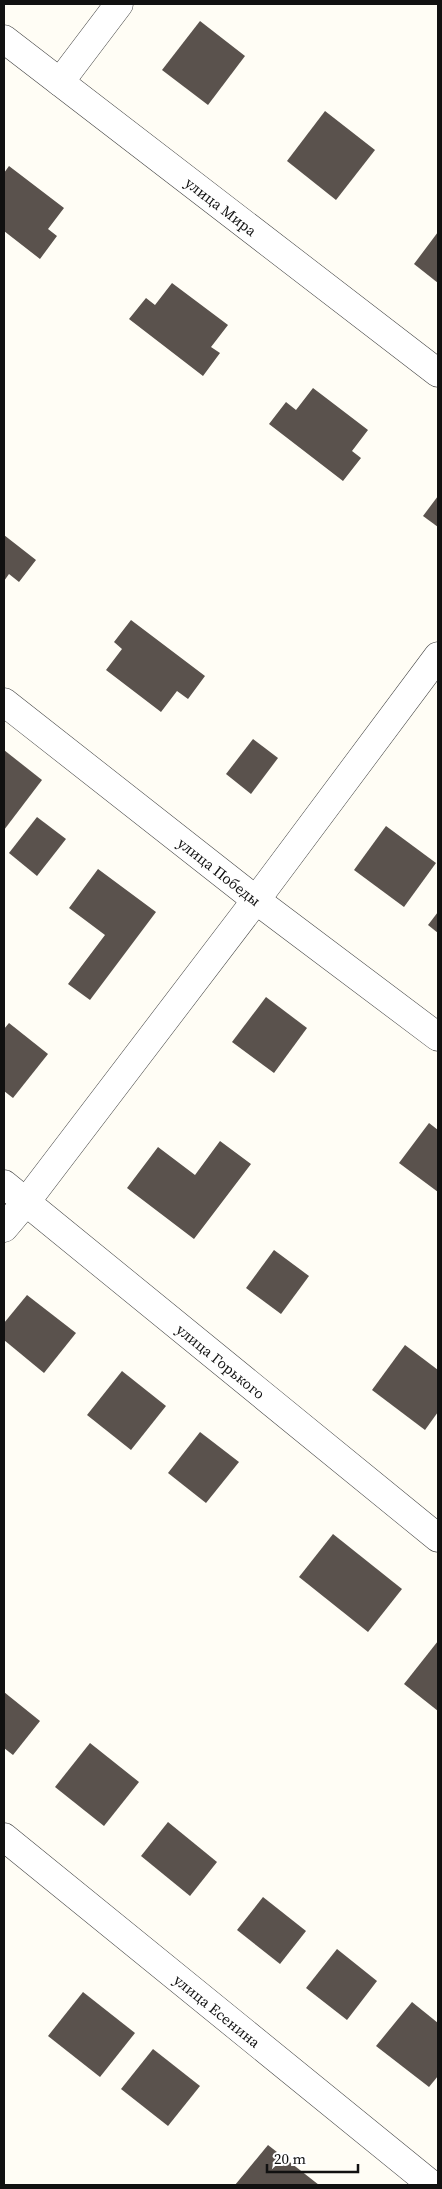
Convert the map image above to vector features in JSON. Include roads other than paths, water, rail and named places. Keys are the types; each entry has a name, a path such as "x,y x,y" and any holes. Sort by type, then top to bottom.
{"street":[{"path":"60,82 119,4"},
{"name":"улица Мира","path":"4,39 438,373"},
{"path":"4,1228 26,1202 256,900 438,656"},
{"name":"улица Победы","path":"4,702 256,900 438,1037"},
{"name":"улица Горького","path":"4,1184 438,1538"},
{"name":"улица Есенина","path":"4,1836 432,2185"}]}
